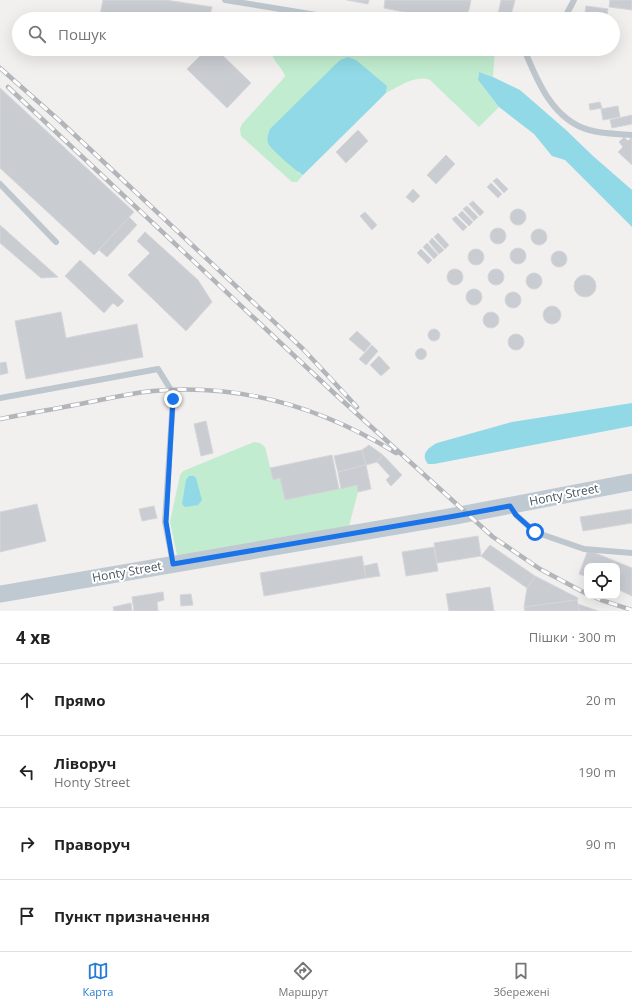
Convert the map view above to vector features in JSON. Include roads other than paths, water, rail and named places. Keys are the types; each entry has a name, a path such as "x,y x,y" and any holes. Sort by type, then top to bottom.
{"street":[{"name":"Honty Street","path":"0,594 455,516 632,482"}],"lane":[{"path":"225,0 298,12"},
{"path":"568,12 574,0"},
{"path":"527,56 547,97 554,107 568,119 576,125 589,130 603,133 632,135"},
{"path":"0,184 56,242"},
{"path":"0,398 158,369 171,390 173,399 166,522 173,564"},
{"path":"510,506 516,515 535,532 584,549 632,553"}],"water":[{"path":"348,57 356,60 387,86 386,93 303,175 285,161 269,145 267,139 269,131 340,60"},
{"path":"479,72 520,90 632,190 632,227 565,160 552,156 534,134 499,107 478,80"},
{"path":"632,403 632,426 434,464 428,464 425,457 428,449 437,443 512,422"},
{"path":"189,476 194,476 196,478 202,500 198,505 185,507 182,504 186,480"}],"railway":[{"path":"0,68 61,122 303,349 357,407"},
{"path":"8,87 335,394 493,537 540,569 584,592"},
{"path":"0,419 145,392 186,389 218,391 249,395 309,411 339,423 396,453"},
{"path":"599,599 632,610"}]}
